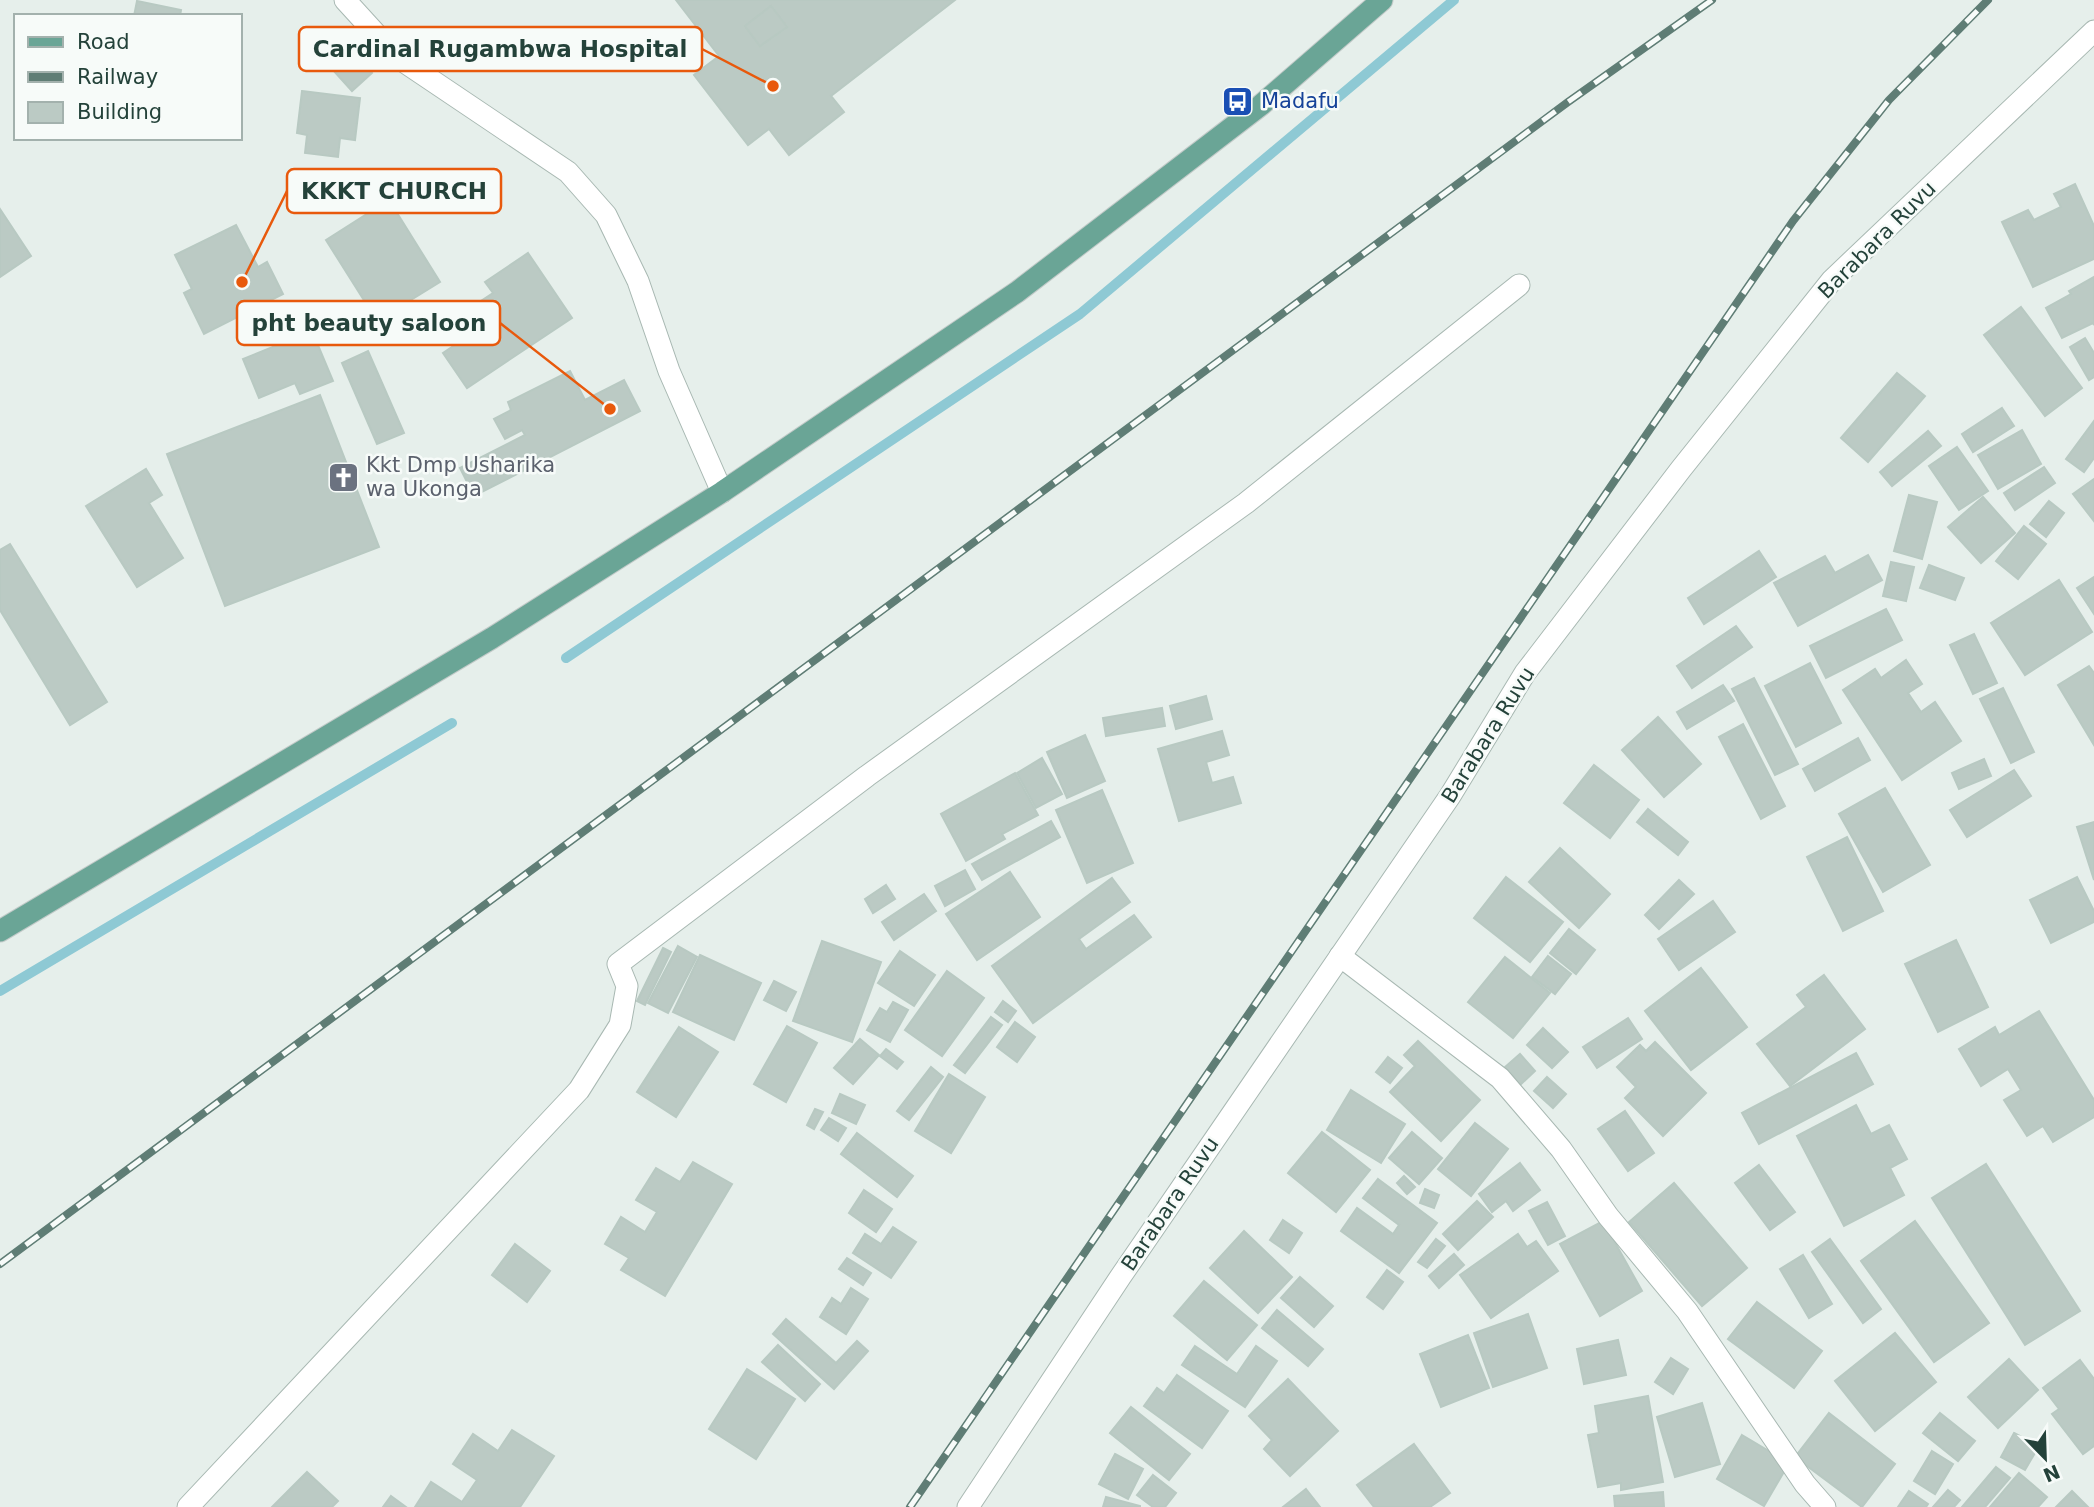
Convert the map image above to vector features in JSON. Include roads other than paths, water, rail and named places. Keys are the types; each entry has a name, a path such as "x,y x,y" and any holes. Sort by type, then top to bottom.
{"main road":[{"path":"0,931 492,638 722,492 1017,292 1261,105 1382,0"}],"street":[{"path":"345,0 397,57 568,172 606,215 638,281 669,371 722,492"},
{"name":"Barabara Ruvu","path":"968,1507 1121,1276 1450,796 1525,673 1681,469 1832,281 2094,31"},
{"path":"188,1507 579,1090 620,1025 627,986 618,964 867,776 1246,503 1519,285"},
{"path":"1340,956 1500,1078 1561,1149 1608,1216 1686,1311 1805,1483 1825,1507"}],"waterway":[{"path":"566,658 1080,314 1454,0"},
{"path":"0,991 452,723"}],"railway":[{"path":"0,1264 1568,102 1712,0"},
{"path":"910,1507 1793,221 1889,100 1988,0"}],"place":[{"name":"Cardinal Rugambwa Hospital","path":"773,86"},
{"name":"Madafu","path":"1238,101"},
{"name":"KKKT CHURCH","path":"242,282"},
{"name":"pht beauty saloon","path":"610,409"},
{"name":"Kkt Dmp Usharika wa Ukonga","path":"343,477"}]}
